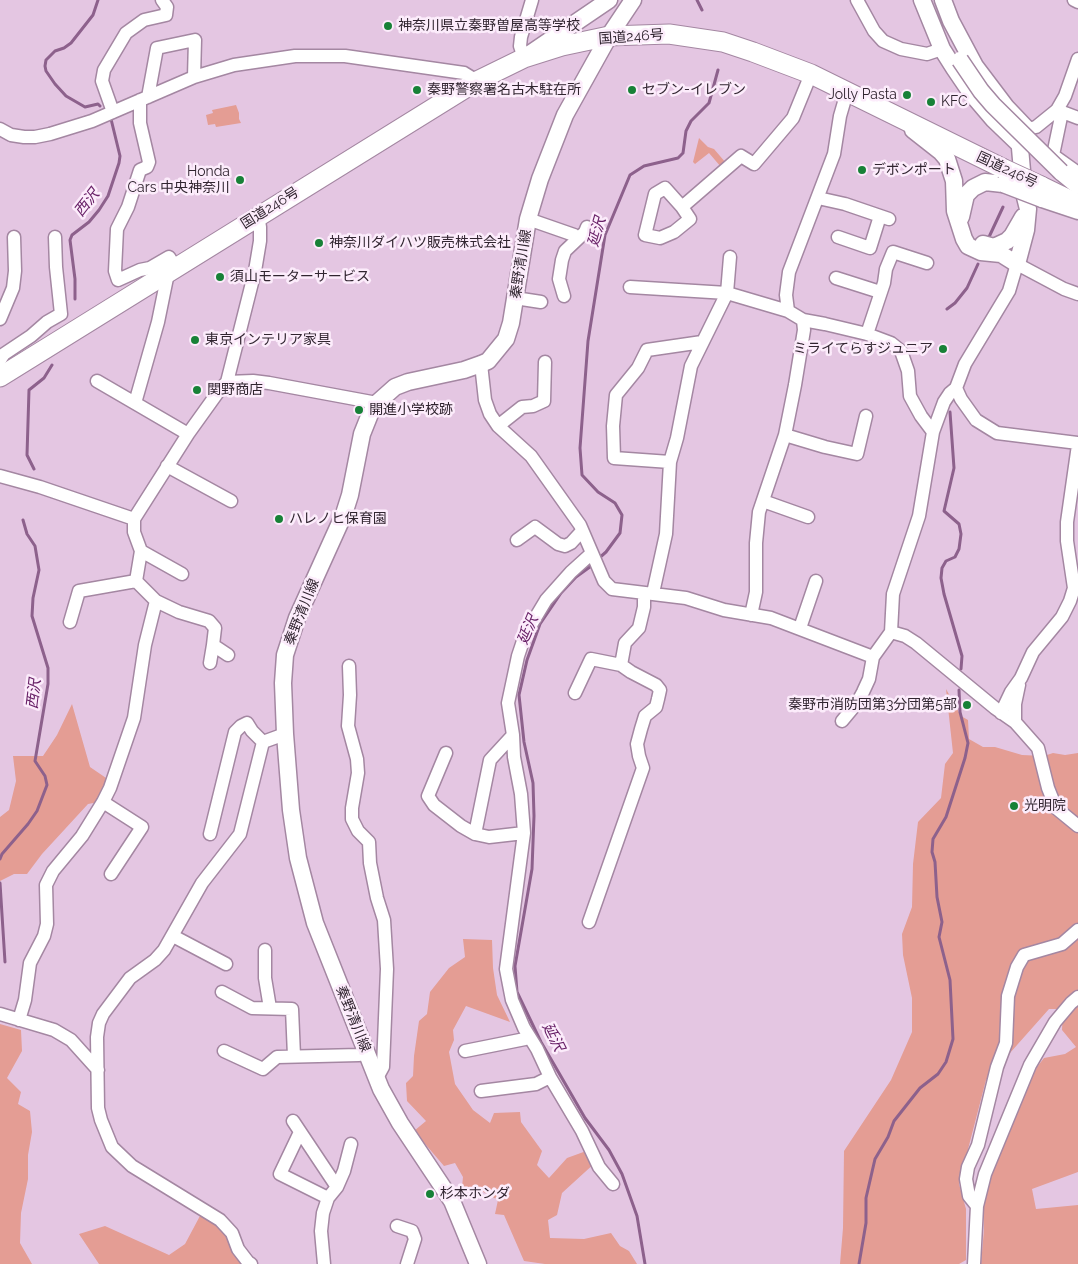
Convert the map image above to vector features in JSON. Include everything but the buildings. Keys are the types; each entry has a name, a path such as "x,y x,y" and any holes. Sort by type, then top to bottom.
{"highway":[{"name":"国道246号","path":"0,377 477,81 524,58 562,46 609,36 669,34 722,42 779,61 811,74 895,116 1003,176 1042,193 1078,204"}],"main road":[{"path":"524,58 544,42 609,0"},
{"name":"秦野清川線","path":"478,1264 452,1201 400,1123 382,1089 325,948 309,902 298,858 291,810 284,734 285,655 297,618 344,514 350,495 362,434 370,414 377,403 395,388 408,382 464,370 488,361 506,339 516,298 528,219 540,179 565,115 609,36 633,0"},
{"path":"922,0 942,48 971,93 994,120 1020,145"},
{"path":"933,0 960,60 981,91 1061,172 1078,186"},
{"path":"895,116 933,145 947,159 952,171 955,211 968,246 975,250 1001,254 1018,264 1026,230 1028,209 1024,193 1020,145 1027,129 1006,107 976,66 951,21 943,0"},
{"path":"962,232 966,195 973,188 1003,176"},
{"path":"1042,193 1078,211"},
{"path":"962,232 994,247 1012,236 1028,209"}],"street":[{"path":"114,112 102,81 104,70 126,33 144,20 166,15 167,7 162,0"},
{"path":"524,58 520,46 520,37 532,0"},
{"path":"856,0 874,32 883,41 901,48 928,54 942,48"},
{"path":"1074,0 1078,2"},
{"path":"135,403 172,271 169,257 150,268 140,270 118,280 115,271 117,229 128,207 140,170 147,167 149,162 140,123 144,98 157,48 195,40 194,77"},
{"path":"0,129 11,134 35,137 92,122 194,77 234,65 295,56 345,56 464,73 477,81"},
{"path":"1077,62 1059,111 1053,155 1078,173"},
{"path":"682,207 741,156 754,164 792,118 811,74"},
{"path":"1027,129 1032,121 1052,104 1069,81"},
{"path":"788,311 786,295 789,272 834,154 840,116 847,92"},
{"path":"1027,129 1036,127 1059,111"},
{"path":"1059,111 1078,118"},
{"path":"818,198 844,204 885,218 870,248 838,237"},
{"path":"136,581 141,550 134,532 134,519 188,434 227,382 255,271 260,241 258,216"},
{"path":"528,219 578,238"},
{"path":"564,296 559,279 560,265 565,251 585,232 587,227"},
{"path":"0,319 13,288 15,271 14,237"},
{"path":"0,360 4,354 61,314 55,258 55,238"},
{"path":"867,334 894,247 927,263"},
{"path":"621,665 625,643 639,628 666,534 670,462 677,438 690,366 728,293 730,256"},
{"path":"842,721 857,703 863,692 869,679 873,657 892,632 893,594 919,516 933,432 944,402 956,388 965,364 1009,291 1018,264 1064,289 1078,294"},
{"path":"836,278 880,292"},
{"path":"630,287 728,293 788,311 804,320 867,334 891,343 901,352 908,371 910,396 933,432"},
{"path":"516,298 541,302"},
{"path":"751,614 756,592 756,543 759,512 785,435 795,385 804,320"},
{"path":"670,462 614,461 613,426 616,395 638,368 647,350 702,342"},
{"path":"498,426 522,407 533,406 544,401 545,362"},
{"path":"481,364 485,400 490,414 498,426 531,456 582,531 599,573 612,589 686,598 724,610 771,618 873,657"},
{"path":"227,382 253,380 377,403"},
{"path":"98,381 188,434"},
{"path":"956,388 961,399 976,420 997,432 1078,444 1067,522 1067,540 1076,589 1062,617 1033,652 1001,712"},
{"path":"785,435 856,459 866,416"},
{"path":"167,466 231,502"},
{"path":"0,476 134,519"},
{"path":"763,501 808,516"},
{"path":"517,540 535,527 558,544 565,546 571,543 582,531"},
{"path":"141,550 182,574"},
{"path":"592,553 571,572 546,600 525,635 518,656 508,703 514,757 522,794 524,833 506,969 512,1000 527,1036 582,1130 600,1167 612,1184"},
{"path":"136,581 156,601 179,612 209,621 215,628 210,663"},
{"path":"76,617 79,591 136,581"},
{"path":"800,628 816,581"},
{"path":"19,1020 25,1000 30,963 44,936 47,924 46,885 53,871 82,836 104,802 132,725 145,645 156,601"},
{"path":"892,632 905,636 916,643 1015,722 1038,748 1048,788 1056,808 1078,826"},
{"path":"213,645 228,655"},
{"path":"576,692 578,677 591,659 621,665 656,685 660,690 656,707 645,716 640,728 638,744 643,768 589,922"},
{"path":"350,666 348,726 357,759 358,773 352,819 358,831 369,842 375,889 384,926 386,969 383,1067 378,1078"},
{"path":"1015,722 1015,704 1020,678"},
{"path":"210,834 235,732 240,726 247,723 263,742"},
{"path":"263,742 284,734"},
{"path":"475,834 490,760 513,735"},
{"path":"251,1264 238,1249 232,1233 220,1220 132,1166 112,1147 100,1120 98,1108 97,1037 103,1014 130,978 155,960 173,936 202,883 240,834 263,742"},
{"path":"446,753 428,796 434,805 475,834 488,837 524,833"},
{"path":"104,802 142,827 118,870"},
{"path":"977,1206 969,1196 966,1179 968,1167 978,1145 997,1068 1006,1043 1008,996 1017,967 1024,956 1062,944 1078,930"},
{"path":"173,936 226,964"},
{"path":"265,950 265,978 270,1008"},
{"path":"222,992 252,1008 292,1009 294,1056"},
{"path":"974,1264 977,1206 985,1174 1030,1065 1055,1022 1078,997"},
{"path":"0,1014 54,1030 71,1040 98,1070"},
{"path":"465,1051 490,1042 525,1039 527,1036"},
{"path":"224,1051 263,1069 277,1057 359,1055 366,1051"},
{"path":"481,1091 507,1084 536,1084 550,1077"},
{"path":"328,1198 280,1174 296,1127 337,1187"},
{"path":"324,1264 321,1231 323,1213 328,1198 337,1187 344,1171 351,1144"},
{"path":"397,1226 412,1231 415,1239 407,1264"}],"shaded area":[{"path":"236,105 241,123 216,127 215,124 208,125 206,115 213,113 212,110"},
{"path":"699,138 708,147 714,149 726,163 721,167 709,153 695,164 693,162"},
{"path":"946,689 961,716 968,720 969,739 983,747 995,747 1022,755 1044,756 1053,753 1065,755 1078,753 1078,1172 1032,1189 1036,1209 1078,1205 1078,1264 981,1264 984,1230 983,1196 999,1151 1037,1067 1044,1058 1065,1054 1076,1047 1062,1030 1063,1009 1049,1009 986,1080 959,1184 966,1209 966,1260 959,1264 840,1264 843,1228 844,1151 891,1080 912,1032 912,998 903,955 902,934 912,907 913,864 918,822 941,798 945,764 953,753"},
{"path":"72,704 90,767 109,780 99,802 88,804 42,854 27,874 14,874 0,881 0,817 9,810 16,781 13,756 43,756 57,735"},
{"path":"463,939 492,940 493,968 497,995 510,1022 466,1006 453,1030 454,1040 449,1052 455,1084 473,1110 490,1123 494,1113 520,1112 521,1122 542,1151 537,1165 549,1178 567,1158 589,1150 596,1162 562,1193 557,1215 548,1220 550,1238 584,1239 611,1233 620,1246 629,1251 637,1264 545,1264 524,1261 504,1215 495,1214 498,1200 478,1189 462,1187 463,1177 455,1163 444,1166 414,1131 426,1121 407,1101 406,1083 413,1076 419,1021 427,1014 430,992 449,968 465,957"},
{"path":"0,1024 21,1030 22,1051 7,1078 21,1092 18,1104 30,1111 32,1132 28,1155 28,1179 21,1213 20,1243 32,1264 0,1264"},
{"path":"201,1214 218,1225 249,1264 99,1264 79,1234 105,1226 169,1255 185,1244"}],"waterway":[{"name":"西沢","path":"98,0 93,15 71,43 55,51 46,60 45,66 46,71 55,84 66,96 85,107 98,104 100,106"},
{"name":"延沢","path":"697,0 702,10"},
{"name":"延沢","path":"598,559 606,552 620,533 622,515 615,503 598,492 582,475 580,448 588,341 605,235 630,175 644,166 678,158 683,153 686,131 691,121 709,103 718,70"},
{"name":"西沢","path":"75,299 75,279 70,240 72,235 89,222 108,196 120,156 111,119"},
{"path":"989,237 1003,207"},
{"path":"947,309 955,303 967,288 978,264"},
{"name":"西沢","path":"34,469 27,455 29,390 44,378 52,365"},
{"path":"950,412 954,468 944,511 959,524 961,534 959,549 955,557 946,561 942,568 941,578 962,656 961,669"},
{"name":"西沢","path":"0,859 37,811 47,785 45,776 35,761 48,684 48,668 32,616 33,598 39,570 35,546 27,534 23,520"},
{"name":"延沢","path":"594,564 576,577 561,593 540,624 527,660 519,695 524,742 533,783 534,816 532,869 515,966 517,992 541,1042 585,1118 609,1150 622,1174 637,1216 645,1264"},
{"path":"859,1264 866,1223 866,1198 875,1159 888,1137 894,1121 920,1088 938,1074 946,1062 953,1039 950,980 939,937 942,922 937,897 935,862 932,852 933,839 946,817 968,743 960,712 959,690"},
{"name":"西沢","path":"0,883 5,962"}],"place":[{"name":"神奈川県立秦野曽屋高等学校","path":"388,26"},
{"name":"秦野警察署名古木駐在所","path":"417,90"},
{"name":"セブン-イレブン","path":"632,90"},
{"name":"Jolly Pasta","path":"907,95"},
{"name":"KFC","path":"931,102"},
{"name":"デボンポート","path":"862,170"},
{"name":"Honda Cars 中央神奈川","path":"240,180"},
{"name":"神奈川ダイハツ販売株式会社","path":"319,243"},
{"name":"須山モーターサービス","path":"220,277"},
{"name":"東京インテリア家具","path":"195,340"},
{"name":"ミライてらすジュニア","path":"943,349"},
{"name":"関野商店","path":"197,390"},
{"name":"開進小学校跡","path":"359,410"},
{"name":"ハレノヒ保育園","path":"279,519"},
{"name":"秦野市消防団第3分団第5部","path":"967,705"},
{"name":"光明院","path":"1014,806"},
{"name":"杉本ホンダ","path":"430,1194"}]}
